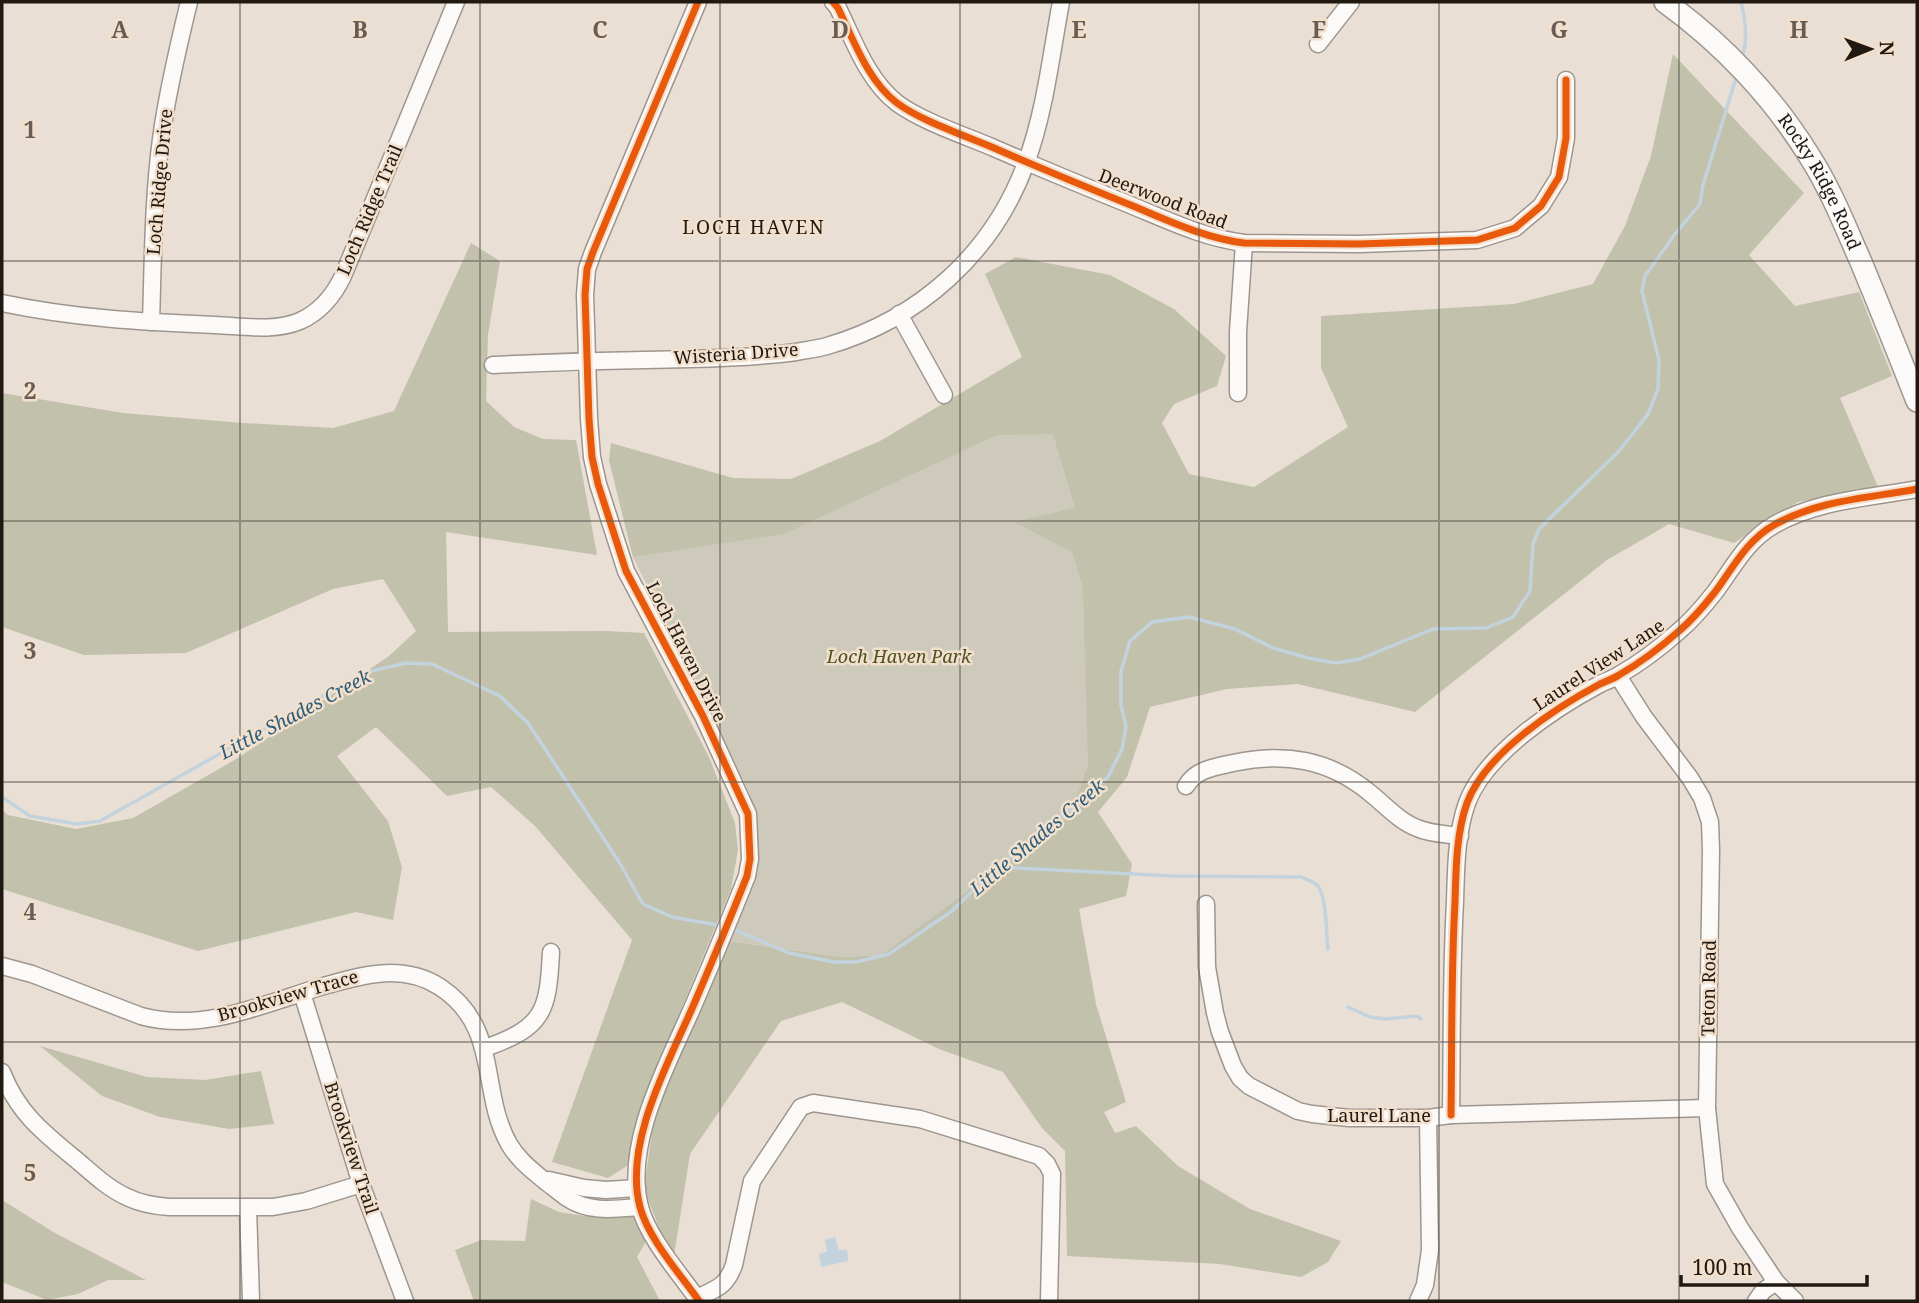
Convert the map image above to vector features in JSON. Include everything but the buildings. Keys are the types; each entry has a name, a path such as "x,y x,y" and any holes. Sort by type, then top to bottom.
{"main road":[{"name":"Rocky Ridge Road","path":"1665,2 1717,44 1772,104 1805,148 1831,195 1917,401"}],"street":[{"name":"Loch Ridge Drive","path":"151,322 156,179 168,92 189,2"},
{"name":"Loch Ridge Trail","path":"2,303 80,316 268,327 283,326 311,314 330,298 343,276 456,2"},
{"name":"Loch Haven Drive","path":"698,2 593,252 587,269 585,295 592,457 598,484 626,571 703,716 748,814 750,859 747,876 648,1113 638,1148 637,1188 645,1220 656,1241 698,1300"},
{"name":"Deerwood Road","path":"833,2 868,69 899,105 1026,162 1184,227 1227,241 1244,243 1359,244 1476,240 1515,228 1541,206 1559,177 1566,138 1566,80"},
{"name":"Wisteria Drive","path":"494,365 763,357 826,347 899,314 942,285 976,251 1004,213 1026,162 1037,125 1061,2"},
{"path":"1318,44 1351,2"},
{"path":"1238,393 1238,332 1244,243"},
{"path":"899,314 944,395"},
{"name":"Laurel View Lane","path":"1451,1115 1453,928 1463,816 1475,787 1510,746 1554,712 1618,676 1689,622 1715,592 1742,552 1771,527 1821,506 1917,489"},
{"name":"Teton Road","path":"1618,676 1644,717 1697,788 1708,811 1711,863 1707,1108 1714,1184 1776,1282 1795,1301"},
{"path":"1186,786 1197,773 1208,769 1266,758 1299,759 1345,775 1410,825 1432,832 1460,836"},
{"name":"Laurel Lane","path":"1206,904 1209,986 1220,1031 1240,1078 1249,1086 1297,1111 1349,1118 1428,1118 1451,1115 1707,1108"},
{"path":"485,1048 521,1033 540,1014 548,993 551,952"},
{"name":"Brookview Trace","path":"2,966 32,974 141,1016 163,1020 223,1017 373,973 388,972 415,977 439,986 459,1004 478,1030 485,1048 503,1132 528,1168 568,1199 582,1206 613,1210 640,1207"},
{"name":"Brookview Trail","path":"302,993 361,1184 405,1301"},
{"path":"2,1072 15,1099 35,1125 114,1190 152,1206 273,1208 361,1184"},
{"path":"698,1300 730,1278 752,1181 801,1107 813,1103 920,1119 1039,1156 1052,1174 1049,1301"},
{"path":"1419,1301 1425,1285 1430,1250 1428,1118"},
{"name":"Brookview Trace","path":"543,1179 584,1188 637,1188"},
{"path":"248,1208 251,1301"},
{"path":"1756,1301 1763,1291 1776,1282"}],"green space":[{"path":"1673,54 1804,193 1749,255 1795,306 1859,292 1892,376 1840,398 1878,487 1798,502 1734,543 1669,524 1607,560 1415,712 1298,684 1227,689 1150,707 1127,777 1098,812 1132,864 1126,896 1079,909 1096,1004 1126,1102 1104,1112 1115,1133 1136,1126 1178,1166 1250,1209 1341,1241 1328,1262 1301,1277 1220,1264 1067,1256 1065,1151 1042,1128 1003,1072 939,1049 842,1002 781,1021 690,1154 674,1256 661,1233 644,1189 654,1117 729,941 843,957 881,955 1070,815 1088,764 1083,588 1072,552 1014,522 1075,508 1053,434 997,435 784,534 633,557 609,460 611,443 733,478 791,479 880,441 1022,357 985,274 1016,257 1110,275 1174,309 1226,356 1217,386 1174,404 1162,423 1189,474 1254,487 1348,427 1321,368 1321,316 1514,304 1593,284 1625,226 1651,156"},
{"path":"471,243 500,261 488,335 486,401 514,427 543,439 576,440 597,555 446,532 448,632 644,633 709,757 735,823 738,850 731,889 647,1092 627,1166 608,1178 552,1162 632,940 535,826 491,787 447,796 376,727 337,756 388,821 402,867 393,920 356,912 198,951 2,889 2,810 8,815 76,829 133,818 238,758 389,656 416,631 383,579 333,589 186,653 84,655 2,627 2,393 123,413 333,428 394,411"},
{"name":"Loch Haven Park","path":"1046,386 1092,548 1088,764 1070,815 881,955 844,957 729,941 755,828 750,794 633,557 609,460 768,494"},
{"path":"40,1046 147,1077 205,1080 261,1071 274,1124 229,1129 160,1117 102,1096"},
{"path":"531,1199 559,1212 598,1218 633,1216 647,1240 637,1257 660,1301 474,1301 455,1250 481,1240 525,1241"},
{"path":"2,1200 55,1233 146,1280 108,1280 78,1294 47,1300 2,1282"}],"water":[{"path":"835,1237 839,1250 847,1250 848,1261 821,1267 819,1255 827,1252 825,1240"}],"waterway":[{"name":"Little Shades Creek","path":"1741,2 1746,30 1742,58"},
{"name":"Little Shades Creek","path":"731,928 789,953 834,962 856,962 889,954 952,911 997,867 1108,777 1122,749 1126,726 1121,706 1121,671 1130,641 1152,622 1189,617 1235,629 1273,648 1336,663 1360,659 1433,629 1486,628 1513,617 1530,591 1533,544 1539,529 1619,451 1648,414 1658,389 1659,360 1642,291 1645,276 1700,204 1703,185 1737,75"},
{"name":"Little Shades Creek","path":"2,797 30,816 77,824 100,821 364,673 405,663 432,664 500,696 528,723 619,862 643,904 672,917 723,926"},
{"path":"998,867 1173,876 1301,877 1317,885 1323,897 1328,949"},
{"path":"1348,1007 1370,1017 1386,1019 1417,1016 1421,1019"}],"cycle path":[{"path":"698,2 593,252 587,269 585,295 589,419 592,457 598,484 626,571 703,716 748,814 750,859 747,876 661,1077 643,1130 638,1156 636,1182 644,1219 657,1243 699,1301"},
{"path":"833,2 878,84 907,110 944,128 1174,223 1201,233 1244,243 1359,244 1477,240 1515,228 1541,206 1559,177 1566,138 1566,80"},
{"path":"1451,1115 1457,852 1467,803 1489,767 1543,719 1627,670 1672,637 1707,602 1734,564 1764,531 1791,517 1826,505 1917,489"}],"district":[{"name":"LOCH HAVEN","path":"754,227"}]}
